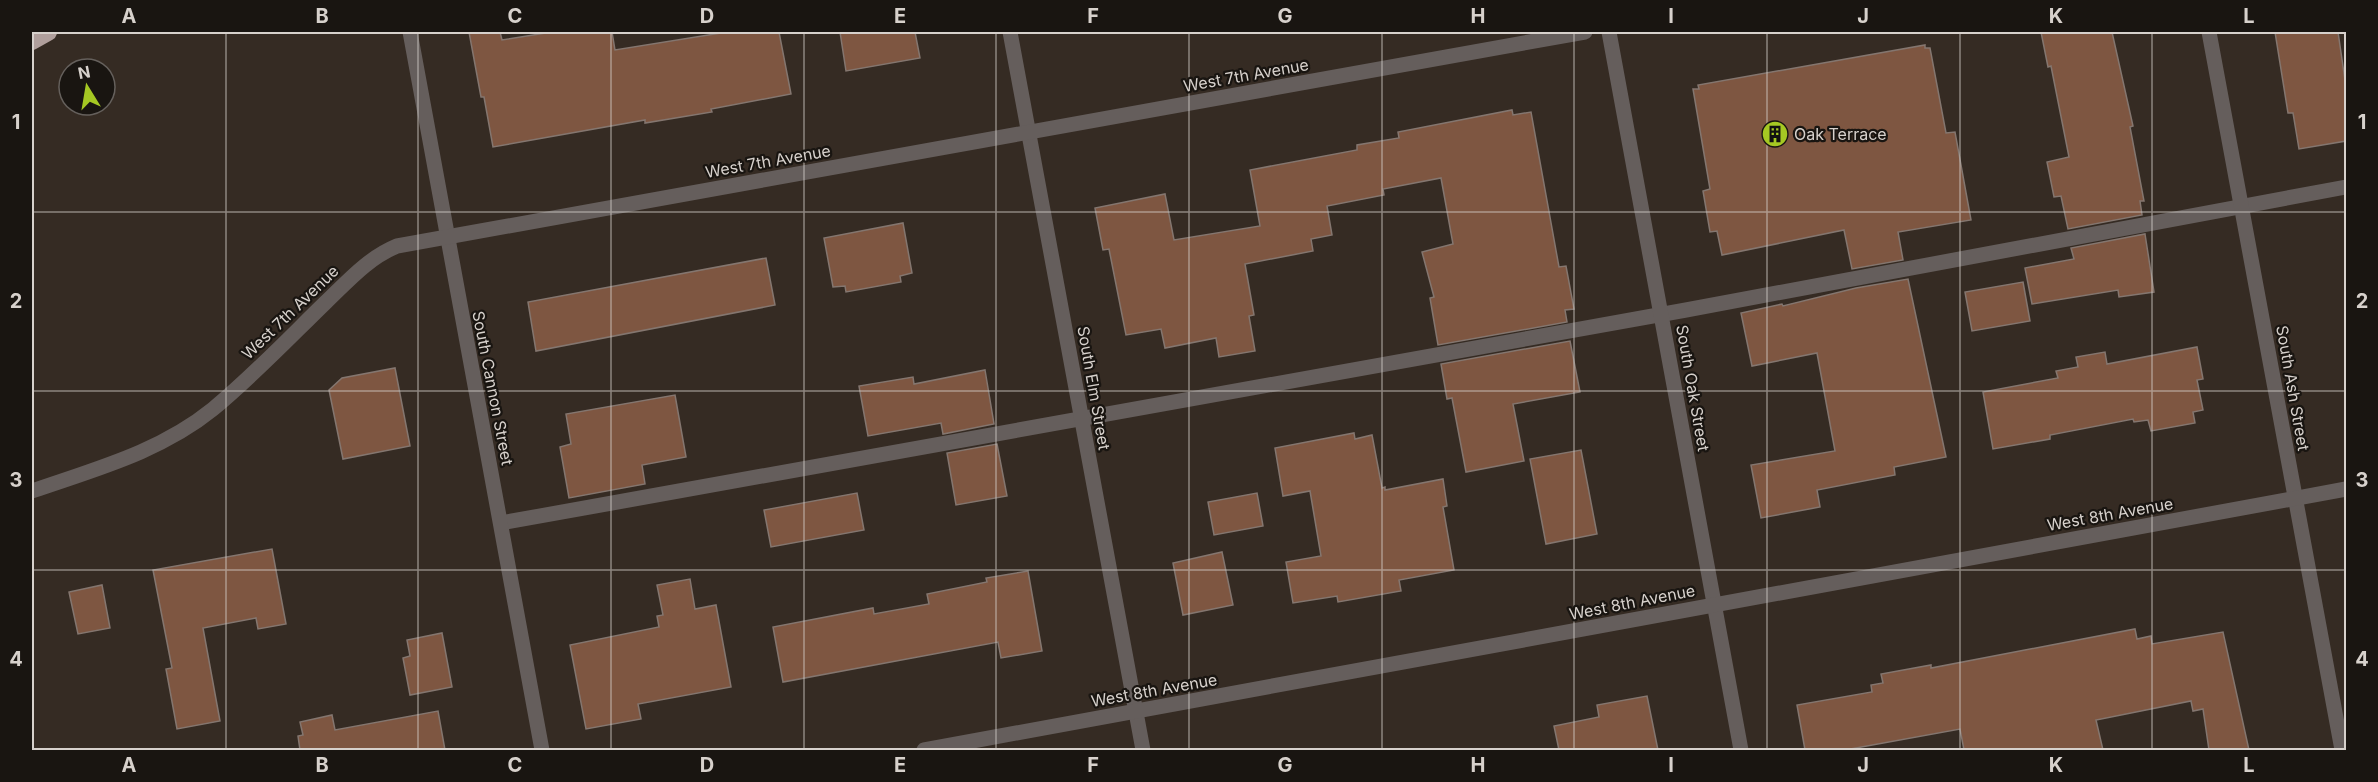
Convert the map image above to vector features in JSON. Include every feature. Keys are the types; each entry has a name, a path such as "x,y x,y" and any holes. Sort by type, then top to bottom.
{"highway":[{"path":"32,42 48,32"}],"street":[{"name":"South Cannon Street","path":"410,32 542,750"},
{"name":"South Elm Street","path":"1010,32 1143,750"},
{"name":"West 7th Avenue","path":"32,491 126,459 187,429 240,384 369,261 397,246 1585,32"},
{"name":"South Oak Street","path":"1609,32 1741,750"},
{"name":"South Ash Street","path":"2209,32 2342,750"},
{"path":"501,523 1662,314 2346,187"},
{"name":"West 8th Avenue","path":"924,750 2346,489"}],"building":[{"path":"469,32 500,32 502,40 552,32 612,32 615,50 727,32 779,32 791,94 711,109 712,112 645,123 645,120 493,147"},
{"path":"840,32 915,32 920,58 846,71"},
{"path":"2041,32 2112,32 2133,126 2130,127 2144,201 2140,201 2142,215 2068,229 2061,196 2054,197 2047,162 2069,157 2051,66 2048,67"},
{"path":"2275,32 2338,32 2346,87 2346,141 2299,149 2293,113 2288,113"},
{"path":"1925,45 1925,48 1930,48 1946,133 1955,132 1971,220 1898,232 1903,260 1852,269 1844,230 1722,255 1717,231 1710,232 1703,191 1710,189 1693,89 1699,89 1698,85"},
{"path":"1512,110 1513,115 1531,112 1559,267 1566,266 1574,309 1565,310 1567,322 1438,345 1430,298 1434,297 1422,252 1453,244 1441,178 1383,189 1384,195 1327,206 1332,235 1311,239 1313,251 1245,264 1254,315 1249,316 1255,351 1219,357 1216,338 1165,348 1161,329 1126,335 1109,249 1103,250 1095,208 1165,194 1174,240 1260,226 1250,170 1357,150 1357,145 1399,138 1398,132"},
{"path":"903,223 912,273 900,276 901,282 846,292 845,286 833,287 824,238"},
{"path":"2145,234 2154,292 2119,297 2118,290 2032,304 2025,268 2074,259 2071,248"},
{"path":"766,258 775,305 536,351 528,302"},
{"path":"1908,279 1946,457 1894,467 1895,475 1817,490 1820,507 1761,518 1751,465 1835,451 1817,353 1752,366 1741,313"},
{"path":"2023,282 2030,321 1972,331 1965,292"},
{"path":"1570,341 1580,392 1513,404 1524,461 1466,472 1452,398 1447,399 1441,364"},
{"path":"2197,347 2203,379 2197,380 2203,410 2193,412 2195,423 2151,431 2148,420 2134,422 2133,419 2050,435 2050,439 1993,449 1983,392 2058,378 2056,371 2078,367 2076,357 2105,352 2107,364"},
{"path":"395,368 410,446 343,459 329,390 342,378"},
{"path":"985,370 994,424 943,434 941,423 868,436 859,386 913,377 914,384"},
{"path":"675,395 686,457 642,465 645,484 569,498 560,447 571,444 566,414"},
{"path":"1354,433 1355,439 1372,435 1382,488 1385,487 1385,490 1443,479 1447,506 1443,507 1454,570 1399,580 1401,591 1338,602 1337,596 1293,603 1286,562 1321,556 1310,491 1283,496 1275,448"},
{"path":"997,444 1007,496 956,505 947,453"},
{"path":"1581,450 1597,534 1546,544 1530,459"},
{"path":"857,493 864,530 771,547 764,510"},
{"path":"1257,493 1263,526 1214,535 1208,502"},
{"path":"272,549 286,624 258,629 256,618 203,628 220,721 177,729 166,669 172,668 153,570"},
{"path":"1222,552 1233,605 1183,615 1173,563"},
{"path":"1028,571 1042,651 1001,658 998,642 783,682 773,627 873,608 874,614 929,604 927,594 987,582 986,578"},
{"path":"690,579 695,609 716,605 731,687 638,704 641,719 586,729 570,645 659,627 657,616 663,615 657,585"},
{"path":"102,585 110,628 78,634 69,592"},
{"path":"2135,629 2137,639 2151,636 2152,644 2223,632 2249,750 2209,750 2203,709 2193,711 2191,701 2096,720 2103,750 1964,750 1960,729 1845,750 1805,750 1797,705 1872,692 1871,685 1883,683 1881,674 1931,665 1931,668"},
{"path":"442,633 452,687 410,695 403,658 410,656 407,640"},
{"path":"1647,696 1658,750 1559,750 1554,726 1599,717 1597,705"},
{"path":"438,711 445,750 300,750 298,736 303,735 300,722 332,715 335,730"}],"place":[{"name":"Oak Terrace","path":"1775,134"}]}
